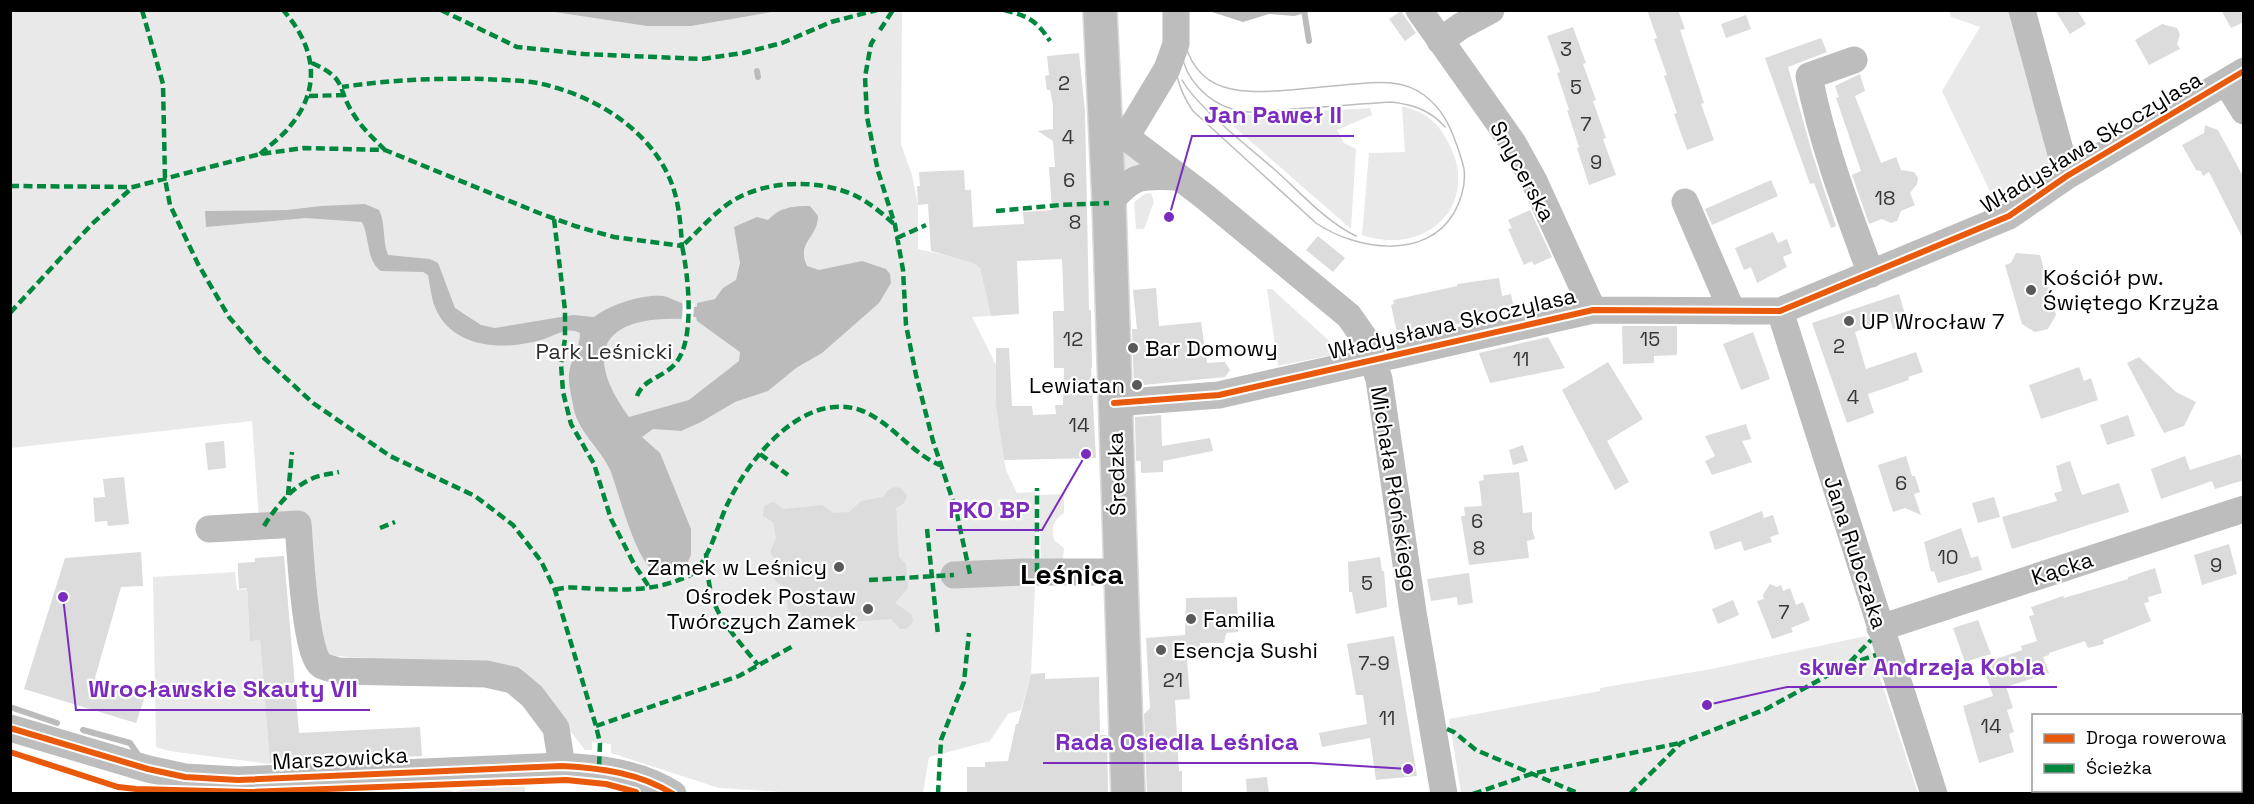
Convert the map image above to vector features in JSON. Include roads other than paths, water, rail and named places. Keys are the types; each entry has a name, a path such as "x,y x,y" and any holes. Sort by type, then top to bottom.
{"main road":[{"name":"Średzka","path":"1100,10 1116,137 1108,203 1128,794"}],"street":[{"path":"1431,28 1461,26 1491,10"},
{"path":"2022,10 2067,176"},
{"path":"1116,137 1167,69 1176,44 1176,12"},
{"name":"Snycerska","path":"1431,28 1513,143 1534,181 1593,310"},
{"path":"1854,60 1809,76 1815,109 1871,274"},
{"path":"2235,76 2244,111"},
{"name":"Władysława Skoczylasa","path":"1114,403 1219,394 1593,310 1780,311 2009,216 2067,176 2235,76"},
{"name":"Michała Płońskiego","path":"1116,137 1204,196 1349,316 1365,339 1378,379 1413,612 1444,794"},
{"path":"1108,203 1124,186 1144,176 1178,177"},
{"path":"1685,202 1732,310"},
{"name":"Jana Rubczaka","path":"1780,311 1934,794"},
{"name":"Kącka","path":"1880,628 2244,509"},
{"path":"209,529 297,524 307,624 313,655 321,665 338,671 486,674 513,680 532,696 555,728 562,766"},
{"path":"962,575 1023,572 1119,572"},
{"name":"Marszowicka","path":"10,728 114,760 182,785 238,780 562,766 599,768 641,779 673,794"}],"waterway":[{"path":"1304,10 1309,41"},
{"path":"757,71 758,77"},
{"path":"10,707 57,723"},
{"path":"83,730 130,743 137,753"}],"tram line":[{"path":"1172,10 1173,51 1177,75 1180,87 1193,111 1316,223 1350,240 1389,246 1426,239 1441,228 1454,213 1464,186 1463,166 1447,122 1435,105 1424,95 1408,86 1381,82 1269,91 1232,89 1216,84 1203,76 1193,63 1185,45 1181,22"},
{"path":"1182,54 1188,72 1199,88 1214,101 1232,109 1261,112 1392,102 1421,109 1445,127"},
{"path":"1182,80 1200,103 1225,127 1323,214 1356,236"}],"place":[{"name":"Jan Paweł II","path":"1169,217"},
{"name":"Kościół pw. Świętego Krzyża","path":"2031,290"},
{"name":"UP Wrocław 7","path":"1849,321"},
{"name":"Bar Domowy","path":"1133,348"},
{"name":"Lewiatan","path":"1137,385"},
{"name":"PKO BP","path":"1086,454"},
{"name":"Zamek w Leśnicy","path":"839,567"},
{"name":"Wrocławskie Skauty VII","path":"63,597"},
{"name":"Ośrodek Postaw Twórczych Zamek","path":"868,609"},
{"name":"Familia","path":"1191,619"},
{"name":"Esencja Sushi","path":"1161,650"},
{"name":"skwer Andrzeja Kobla","path":"1707,705"},
{"name":"Rada Osiedla Leśnica","path":"1408,769"}],"district":[{"name":"Leśnica","path":"1072,574"}],"park label":[{"name":"Park Leśnicki","path":"604,351"}]}
